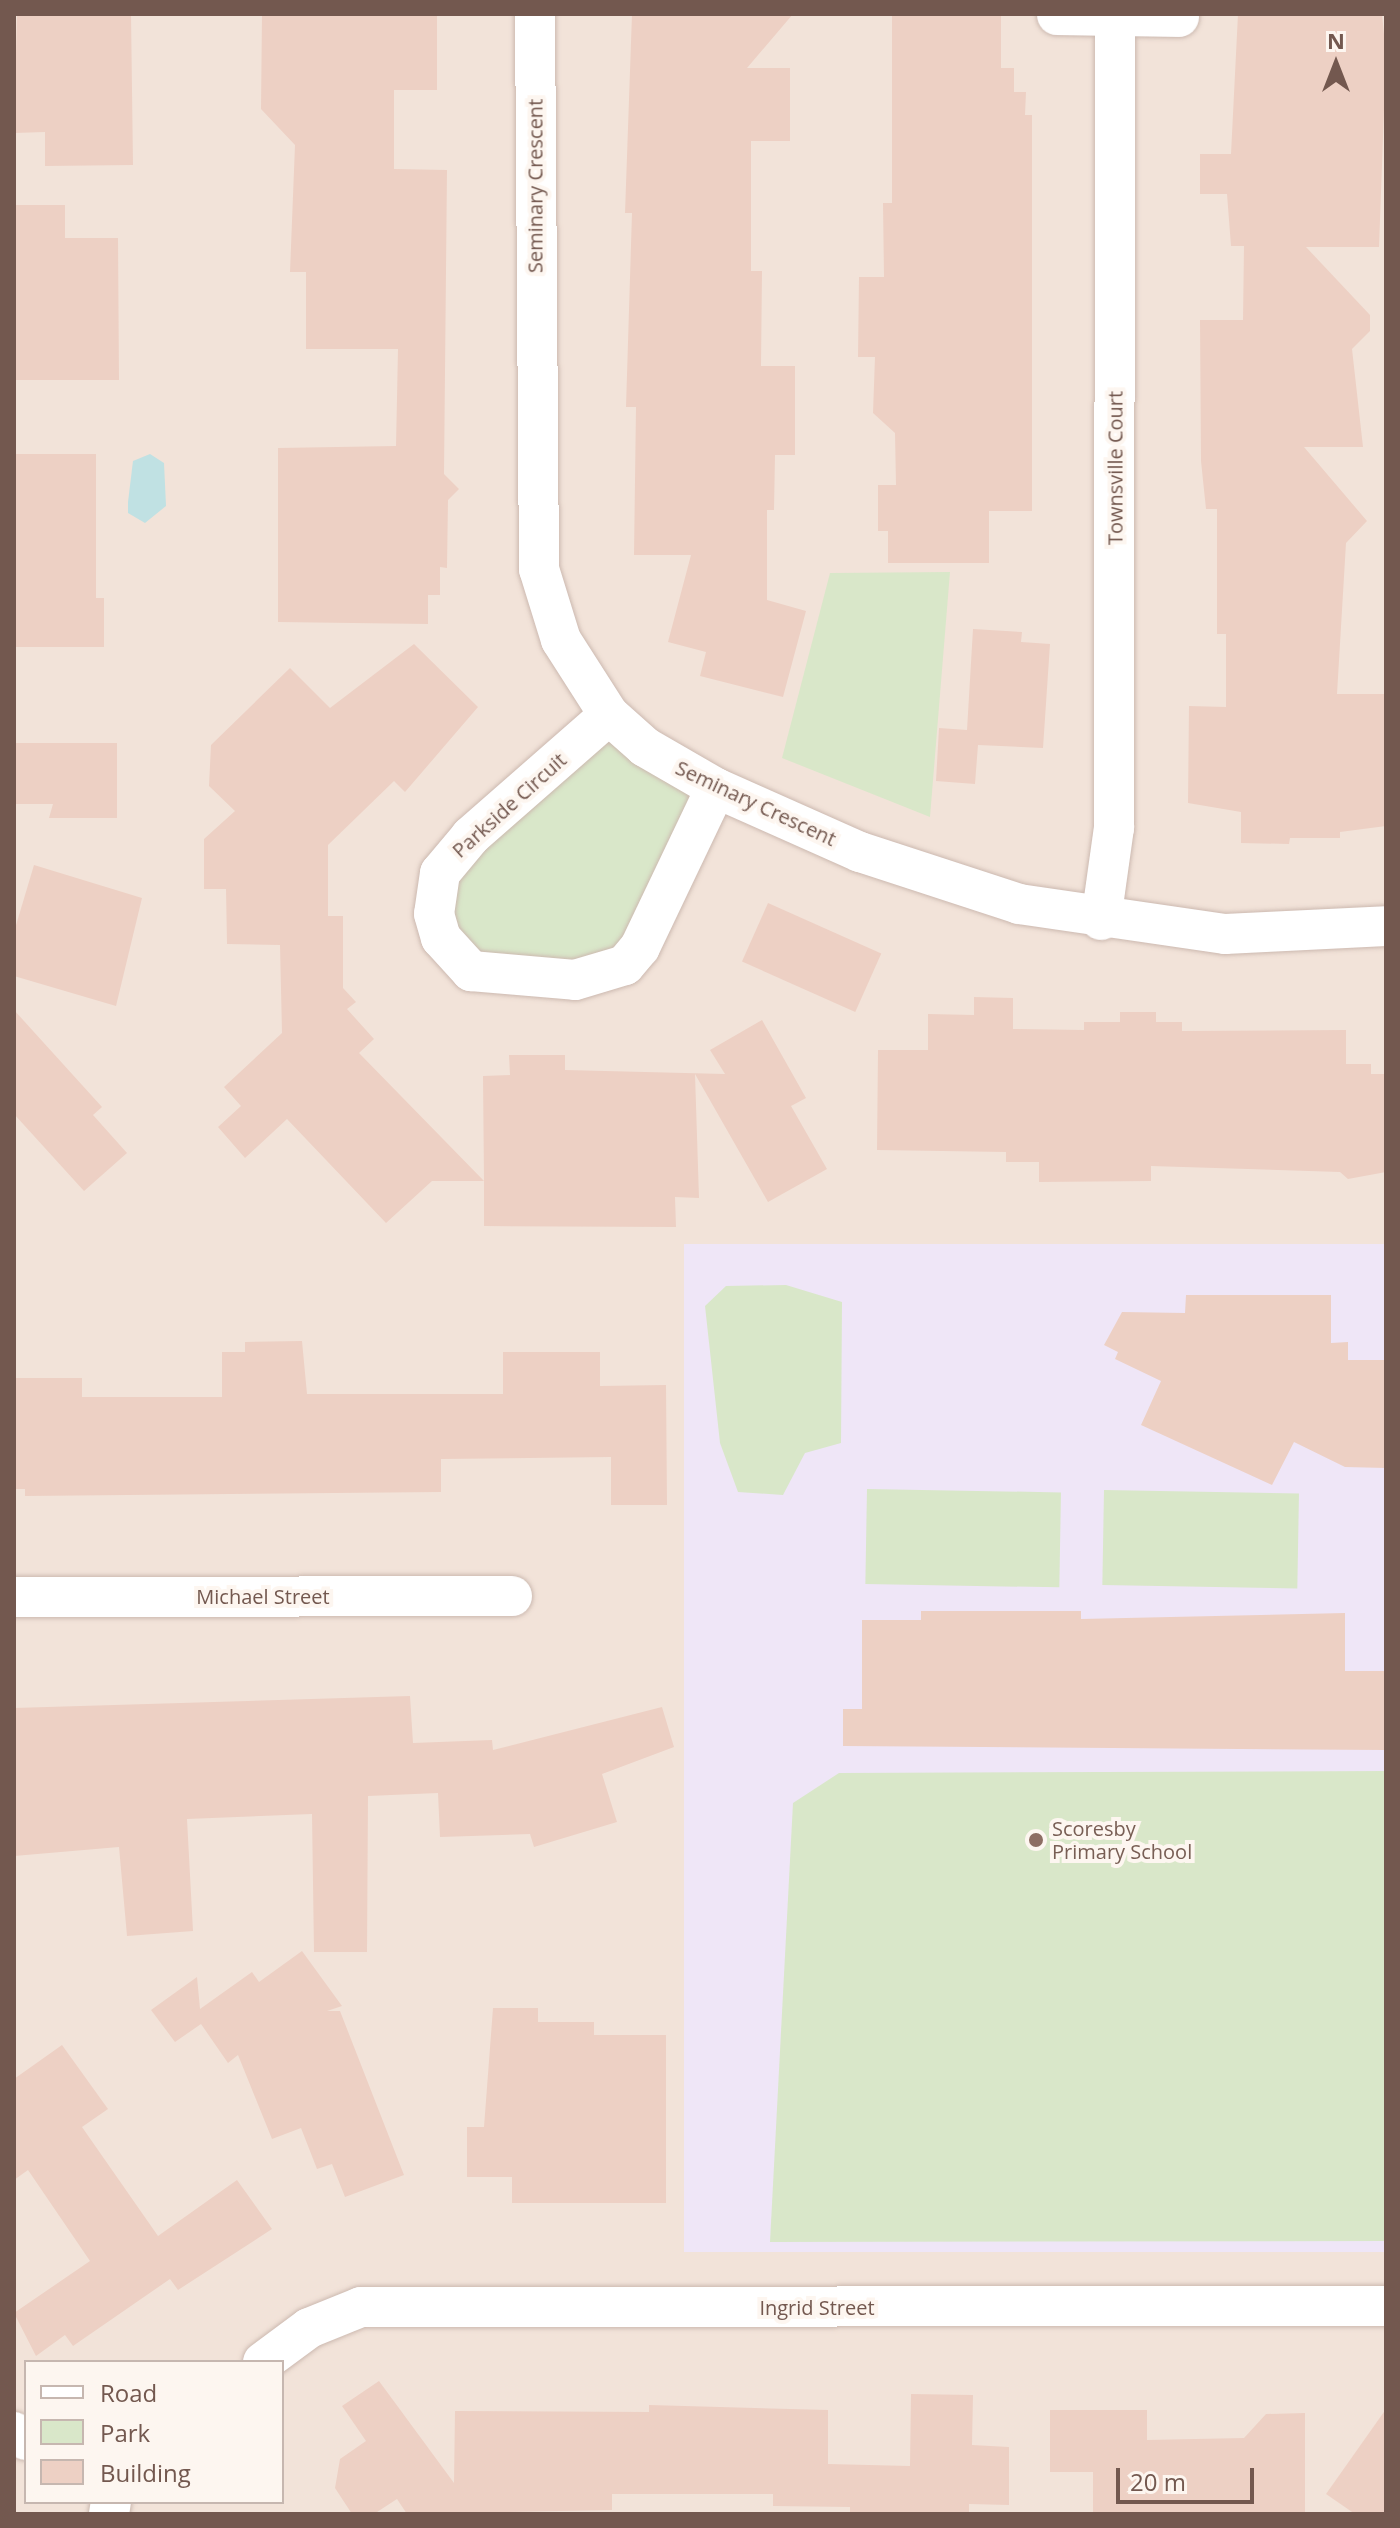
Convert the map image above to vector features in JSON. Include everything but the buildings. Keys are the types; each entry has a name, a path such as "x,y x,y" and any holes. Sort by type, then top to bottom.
{"street":[{"name":"Seminary Crescent","path":"535,14 539,569 561,640 609,715 645,747 716,788 913,872 1101,920 1225,934 1386,926"},
{"path":"1057,15 1179,17"},
{"name":"Townsville Court","path":"1101,920 1114,828 1115,16"},
{"name":"Parkside Circuit","path":"609,715 471,836 440,873 434,914 441,938 471,971 575,980 625,965 640,947 716,788"},
{"name":"Michael Street","path":"14,1597 512,1596"},
{"name":"Ingrid Street","path":"266,2360 309,2328 361,2307 1386,2306"}],"shaded area":[{"path":"14,14 1386,14 1386,2514 14,2514"},
{"name":"Scoresby Primary School","path":"684,1244 1386,1244 1386,2252 684,2252"}],"green space":[{"path":"950,572 930,817 782,758 830,573"},
{"path":"609,715 716,788 625,965 471,971 435,892"},
{"path":"786,1285 842,1302 841,1443 805,1453 783,1495 738,1492 720,1443 705,1306 726,1286"},
{"path":"867,1489 1061,1492 1059,1587 865,1584"},
{"path":"1104,1490 1299,1493 1297,1588 1102,1585"},
{"path":"1386,1771 1386,2241 770,2242 793,1803 839,1773"}],"water":[{"path":"150,454 164,463 166,506 145,523 128,513 128,502 133,461"}],"place":[{"name":"Scoresby Primary School","path":"1036,1840"}]}
